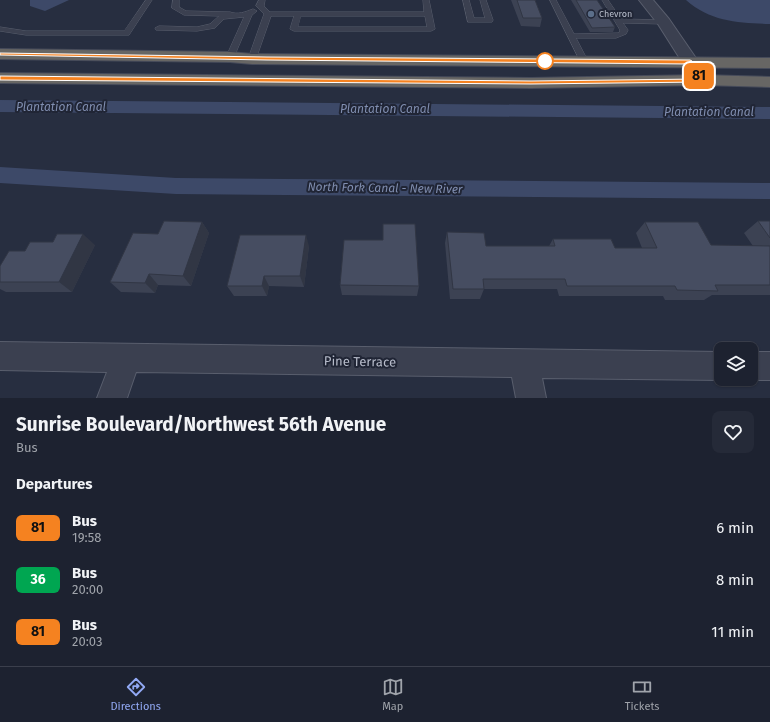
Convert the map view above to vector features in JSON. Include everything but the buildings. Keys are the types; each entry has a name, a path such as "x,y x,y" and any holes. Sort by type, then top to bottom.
{"highway":[{"path":"0,54 770,64"},
{"path":"126,79 197,66 229,66 252,58"},
{"path":"0,78 531,83 702,80 770,82"}],"street":[{"path":"646,0 664,22 702,80"},
{"name":"Pine Terrace","path":"0,356 714,366"},
{"path":"112,398 127,358"},
{"path":"524,363 532,398"},
{"path":"758,366 770,366"}],"lane":[{"path":"0,29 26,32 126,33 149,0"},
{"path":"176,0 176,8 184,13 219,13 235,15"},
{"path":"298,14 294,29 430,29 426,0"},
{"path":"466,0 471,20 489,20 483,0"},
{"path":"553,0 584,61"},
{"path":"572,36 616,36 622,34 624,30 605,0"},
{"path":"230,57 249,14 261,3 268,14"},
{"path":"159,28 197,29 212,26 222,17 249,14"},
{"path":"268,14 428,14"},
{"path":"252,58 268,14"},
{"path":"620,22 664,22"}],"water":[{"path":"30,0 69,0 45,11 30,6"},
{"path":"686,0 770,0 770,24 736,22 715,17 705,13"}],"waterway":[{"name":"Plantation Canal","path":"0,106 770,113"},
{"name":"North Fork Canal - New River","path":"0,175 176,186 770,191"}],"bus line":[{"name":"81","path":"0,54 230,57 267,59 690,62 702,80 531,83 0,78"}],"place":[{"name":"Chevron","path":"591,14"}]}
